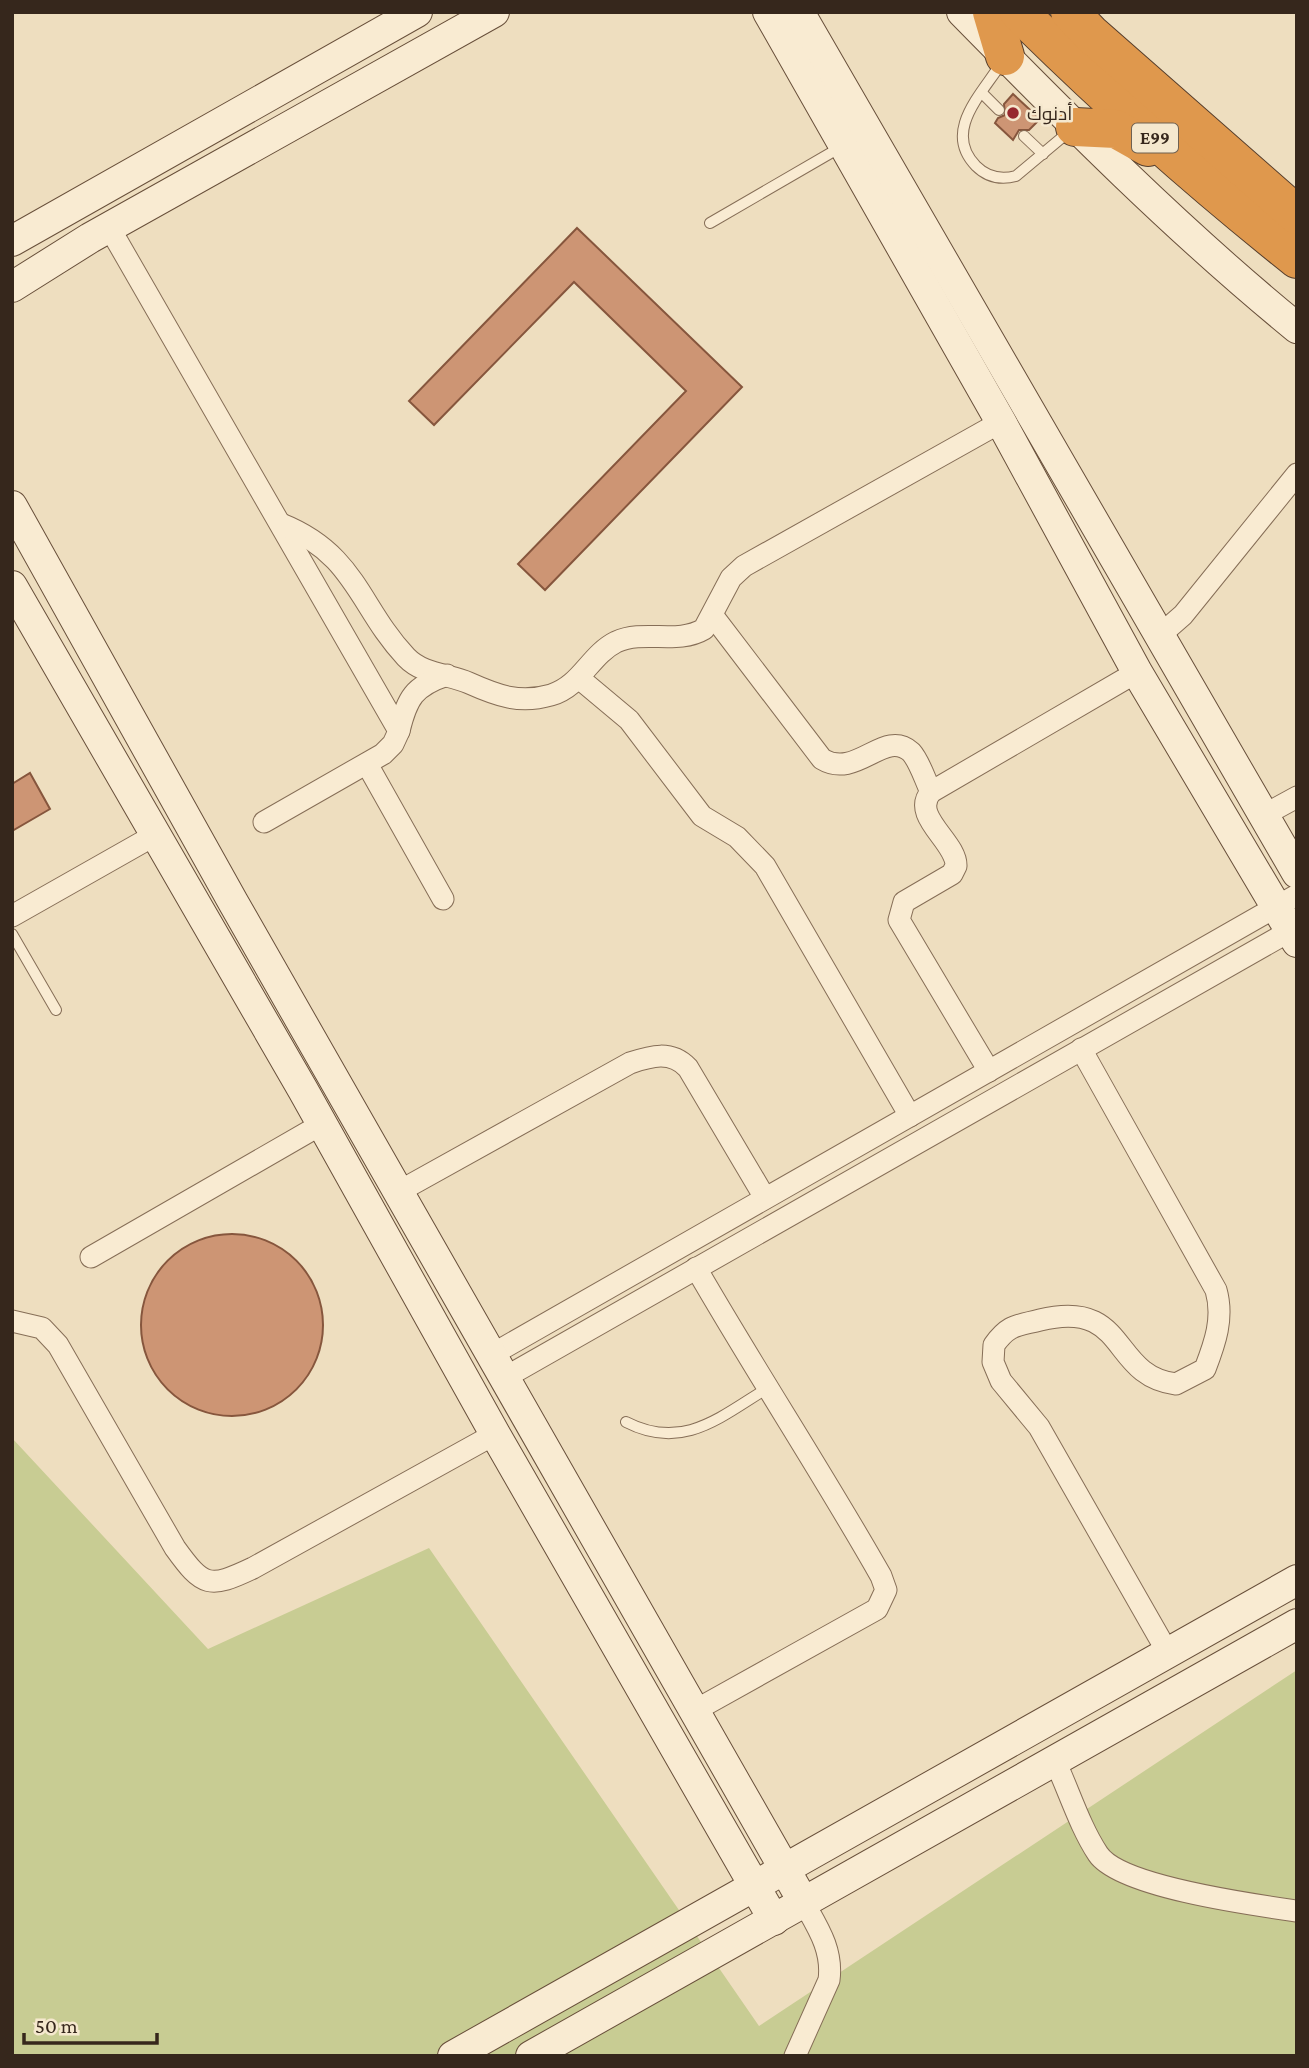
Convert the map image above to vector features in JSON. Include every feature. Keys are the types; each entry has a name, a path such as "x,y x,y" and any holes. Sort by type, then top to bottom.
{"highway":[{"path":"992,12 1005,56"},
{"name":"E99","path":"1019,12 1066,59 1242,215 1297,259"},
{"name":"E99","path":"1070,12 1091,34 1295,210"},
{"path":"1075,127 1107,127 1130,136 1217,204 1242,215"}],"street":[{"path":"12,240 417,12"},
{"path":"12,287 109,227 494,12"},
{"path":"768,12 1001,422 1137,672 1291,920"},
{"path":"799,12 1297,873"},
{"path":"962,12 1075,127 1241,282 1297,328"},
{"path":"164,155 168,173 181,187"},
{"path":"109,227 399,731"},
{"path":"281,524 328,551 365,596 406,658 426,670 447,675 505,699 553,695 580,679 614,643 636,636 683,637 696,634 704,629 713,615 731,578 759,556 1001,422"},
{"path":"1159,636 1183,615 1297,474"},
{"path":"12,506 205,852 825,1942 831,1967 829,1980 795,2056"},
{"path":"12,586 322,1124 495,1434 774,1920"},
{"path":"713,615 822,759 831,764 849,765 888,746 904,747 915,758 931,792"},
{"path":"989,1071 899,920 904,902 948,876 956,866 954,854 925,810 925,802 931,792 1137,672"},
{"path":"264,822 367,764 393,744 411,698 422,684 447,675"},
{"path":"580,679 629,720 702,816 744,843 765,866 910,1116"},
{"path":"71,687 92,692 112,685"},
{"path":"367,764 443,899"},
{"path":"1264,815 1297,797"},
{"path":"12,916 155,835"},
{"path":"170,862 186,850 205,852"},
{"path":"497,1366 606,1290 1130,990 1291,920"},
{"path":"497,1366 613,1314 696,1268 1136,1018 1291,920"},
{"path":"1130,990 1139,1006 1136,1018"},
{"path":"1081,1049 1216,1290 1219,1302 1217,1336 1205,1369 1176,1384 1148,1377 1135,1365 1108,1329 1071,1317 1017,1323 994,1345 993,1362 1001,1381 1040,1427 1168,1653"},
{"path":"398,1192 630,1063 662,1055 681,1061 688,1068 765,1198"},
{"path":"91,1257 322,1124"},
{"path":"677,1749 690,1744 699,1720 877,1609 885,1597 881,1576 823,1474 766,1389 696,1268"},
{"path":"606,1290 605,1304 613,1314"},
{"path":"12,1321 41,1328 58,1345 175,1548 195,1576 208,1580 232,1578 253,1568 495,1434"},
{"path":"453,2056 1297,1580"},
{"path":"531,2056 1297,1624"},
{"path":"1055,1762 1099,1855 1111,1867 1155,1884 1297,1912"}],"lane":[{"path":"1005,56 961,128 960,138 965,152 982,172 1006,178 1016,176 1075,127"},
{"path":"982,93 999,110"},
{"path":"1024,136 1043,154"},
{"path":"710,223 844,145"},
{"path":"12,934 56,1010"},
{"path":"626,1422 664,1434 691,1431 704,1427 766,1389"}],"green space":[{"path":"12,1438 208,1649 429,1548 759,2026 1297,1670 1297,2056 12,2056"}],"building":[{"path":"1013,94 1040,119 1029,130 1019,130 1013,140 995,123 1005,115 1004,104"},
{"path":"577,228 742,387 545,590 518,564 686,391 574,282 434,425 409,401"},
{"path":"30,773 50,809 12,831 12,784"},
{"path":"232,1234 267,1240 297,1260 317,1290 323,1325 317,1360 297,1390 267,1410 232,1416 197,1410 167,1390 147,1360 141,1325 147,1290 167,1260 197,1240"}],"place":[{"name":"أدنوك","path":"1013,113"}]}
